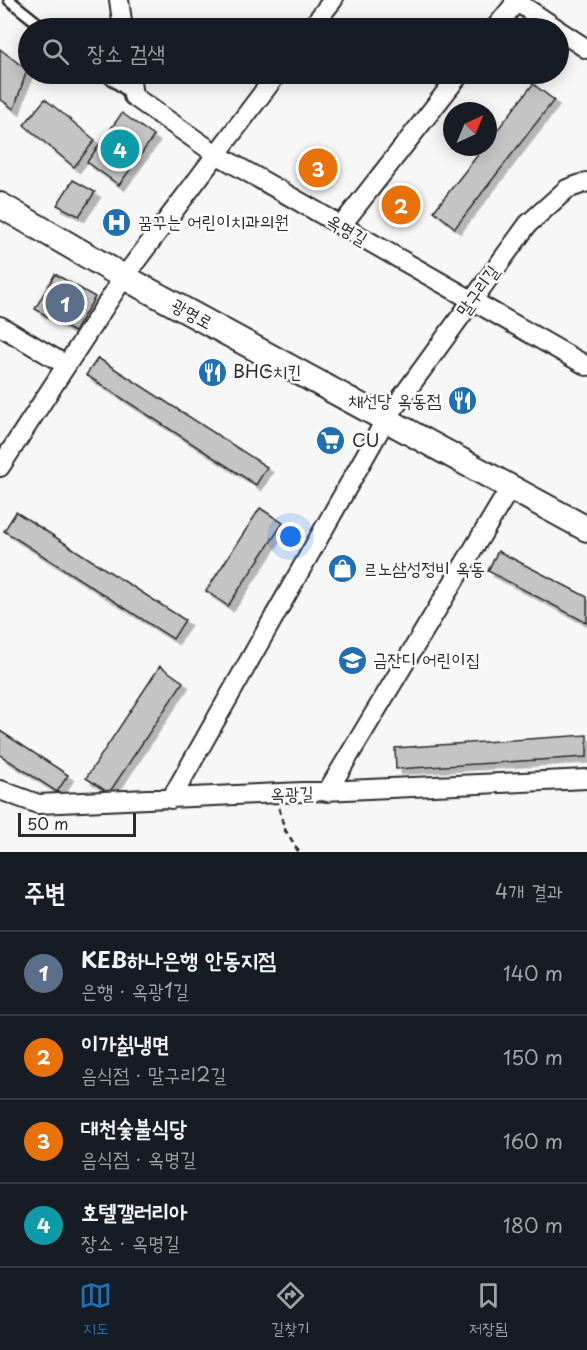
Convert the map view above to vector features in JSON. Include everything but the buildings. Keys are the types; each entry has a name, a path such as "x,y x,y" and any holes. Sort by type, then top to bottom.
{"street":[{"path":"119,0 122,18"},
{"path":"319,18 333,0"},
{"path":"502,18 516,0 541,18"},
{"path":"569,37 587,49"},
{"path":"131,84 133,96"},
{"path":"0,467 124,277 269,84"},
{"path":"341,226 452,84"},
{"name":"옥명길","path":"133,96 216,154 587,366"},
{"name":"말구리길","path":"386,419 528,224 567,189 587,182"},
{"path":"0,192 25,220"},
{"name":"광명로","path":"0,205 124,277 587,529"},
{"path":"0,215 25,220"},
{"path":"0,326 66,365"},
{"path":"171,799 386,419"},
{"path":"327,792 510,488"},
{"name":"옥광길","path":"0,790 38,804 587,779"}],"lane":[{"path":"9,0 32,18"},
{"path":"117,84 133,96"}],"path":[{"path":"276,794 282,822 298,852"}],"place":[{"name":"호텔갤러리아","path":"120,149"},
{"name":"대천숯불식당","path":"318,168"},
{"name":"이가칡냉면","path":"401,205"},
{"name":"꿈꾸는 어린이치과의원","path":"117,222"},
{"name":"KEB하나은행 안동지점","path":"65,303"},
{"name":"BHC치킨","path":"212,372"},
{"name":"채선당 옥동점","path":"462,401"},
{"name":"CU","path":"331,441"},
{"name":"르노삼성정비 옥동","path":"342,569"},
{"name":"금잔디 어린이집","path":"352,660"}]}
